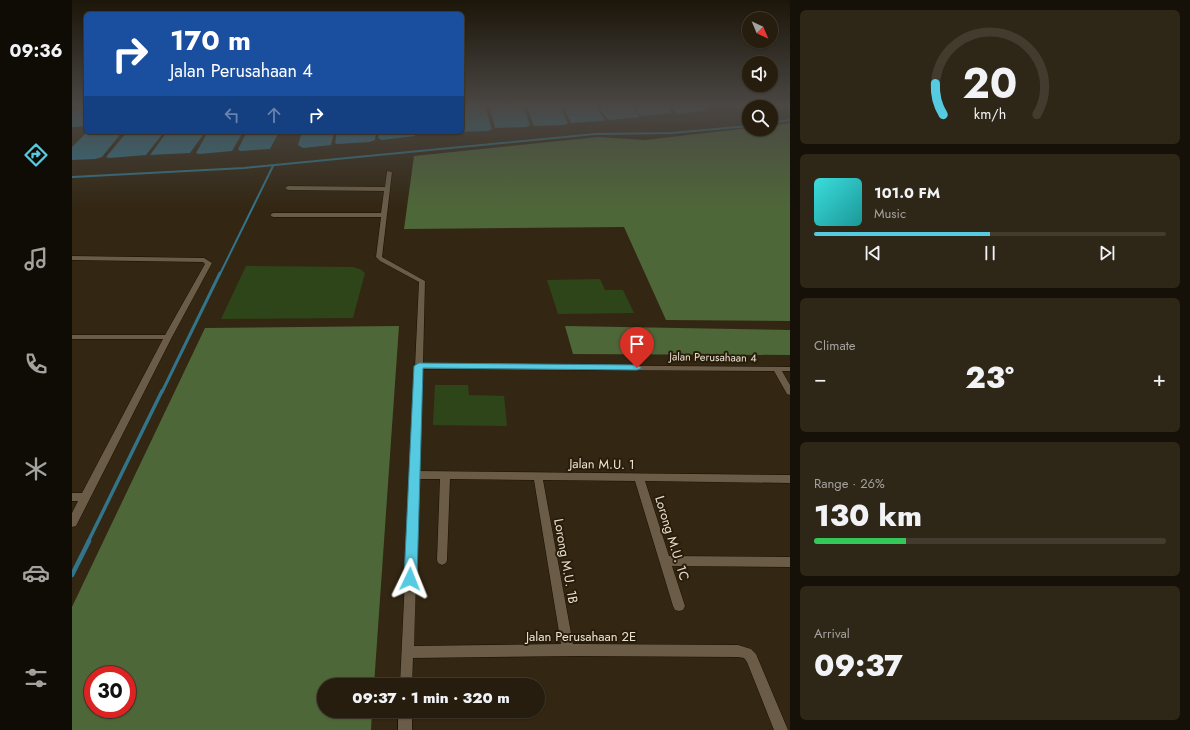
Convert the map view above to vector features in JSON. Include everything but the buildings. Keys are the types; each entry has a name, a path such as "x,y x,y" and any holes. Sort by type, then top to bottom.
{"street":[{"path":"389,172 379,257 422,281 406,678"},
{"path":"288,188 387,189"},
{"path":"273,215 384,215"},
{"path":"72,258 204,260 208,261 209,264 168,336 72,523"},
{"path":"72,337 168,336"},
{"name":"Jalan Perusahaan 4","path":"419,366 790,369"},
{"path":"777,369 790,392"},
{"name":"Jalan M.U. 1","path":"414,475 790,479"},
{"path":"442,560 444,476"},
{"name":"Lorong M.U. 1B","path":"538,477 568,651"},
{"name":"Lorong M.U. 1C","path":"639,478 679,606"},
{"path":"72,497 86,497"},
{"path":"665,562 790,562"},
{"name":"Jalan Perusahaan 2E","path":"408,652 738,651 747,653 752,658 781,730"},
{"path":"404,730 405,718"}],"green space":[{"path":"568,140 790,140 790,321 666,320 624,227 404,229 414,156"},
{"path":"246,266 353,267 360,269 365,273 353,318 221,319"},
{"path":"600,279 605,290 623,290 634,313 558,314 547,280"},
{"path":"399,326 374,678 317,678 317,718 372,718 371,730 72,730 72,607 205,328"},
{"path":"565,326 790,330 790,355 573,354"},
{"path":"435,385 468,385 469,395 504,396 507,426 433,425"}],"water":[{"path":"79,140 116,140 102,157 95,159 72,160 72,147"},
{"path":"120,140 158,140 146,155 106,157"},
{"path":"161,140 199,140 190,153 150,155"},
{"path":"203,140 238,140 232,151 196,153"},
{"path":"243,140 275,140 270,149 240,151 238,149"},
{"path":"300,140 332,140 331,145 303,148 298,145"},
{"path":"336,140 375,140 370,142 335,143"}],"waterway":[{"path":"72,177 244,168 532,140"},
{"path":"220,274 273,166"},
{"path":"162,392 220,273"},
{"path":"88,542 162,391"},
{"path":"72,575 89,541"}],"route":[{"path":"410,579 419,366 637,368"}]}
